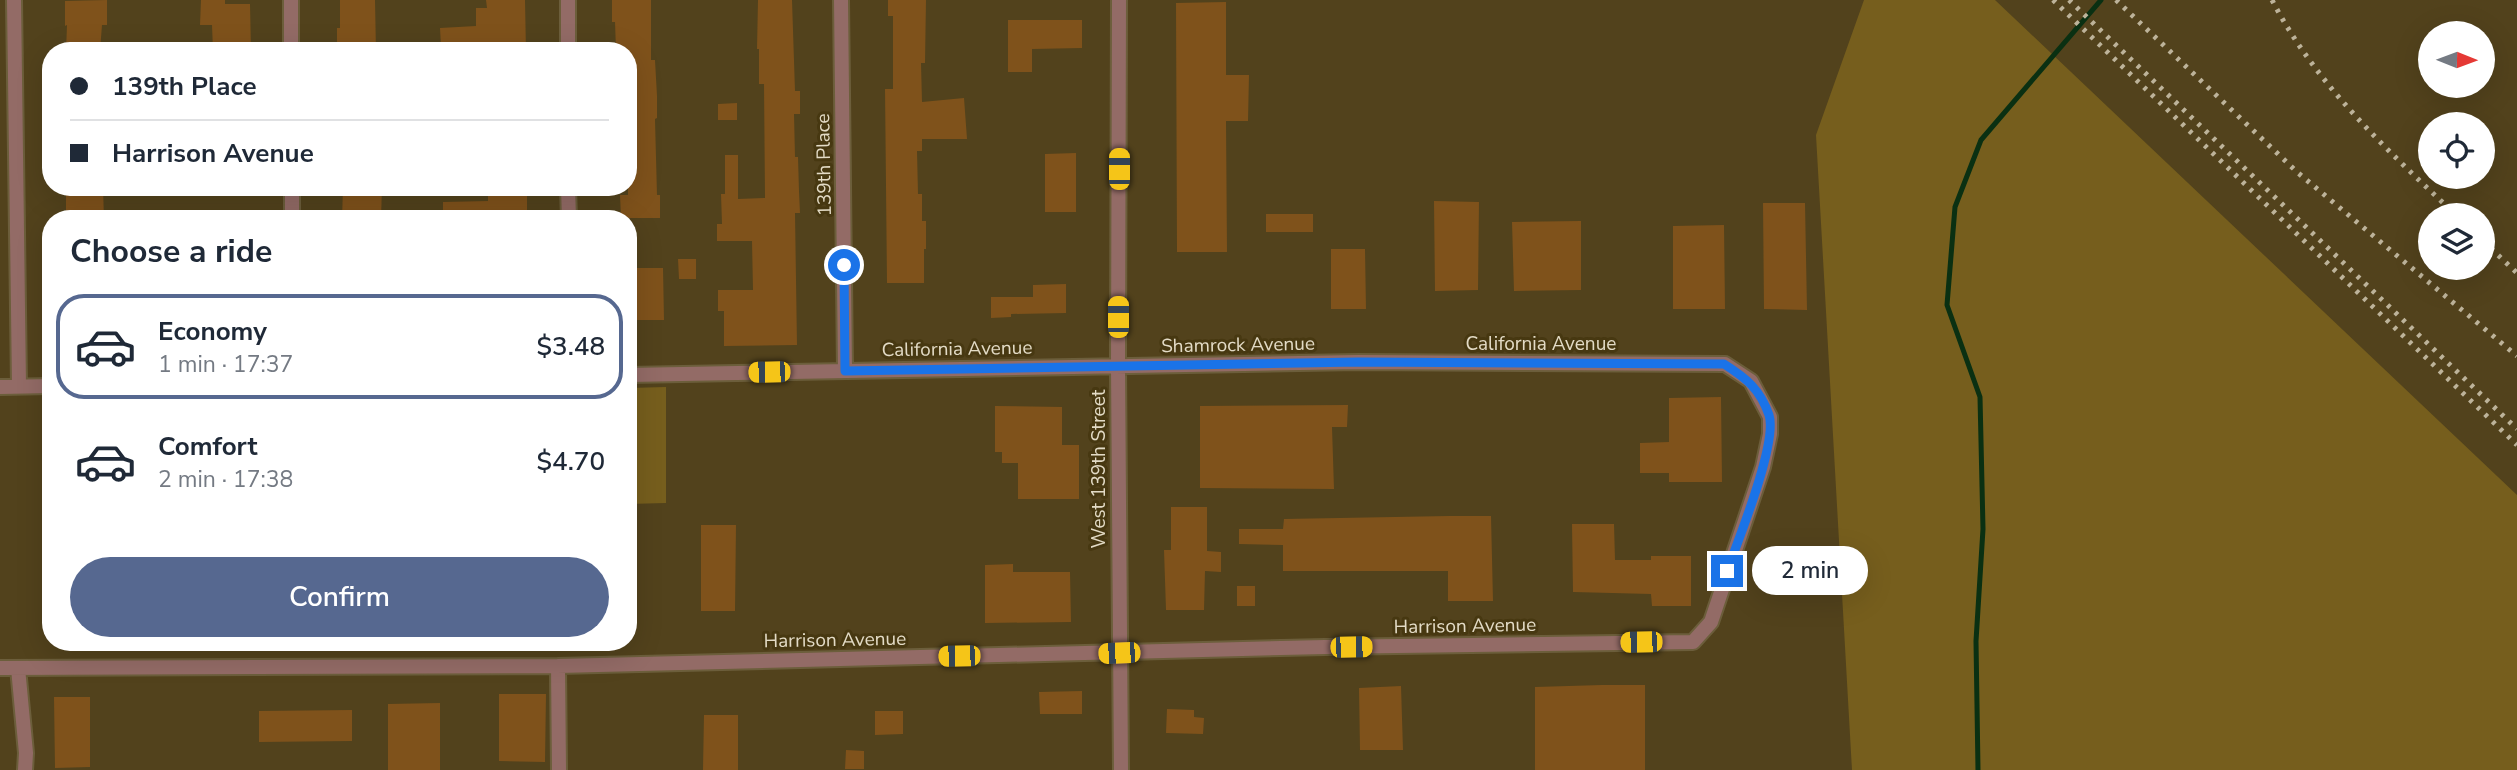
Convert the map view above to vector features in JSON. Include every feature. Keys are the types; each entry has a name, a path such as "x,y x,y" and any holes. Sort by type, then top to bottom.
{"street":[{"path":"14,0 19,386"},
{"path":"291,0 291,42"},
{"path":"568,0 568,42"},
{"name":"139th Place","path":"841,0 845,371"},
{"name":"West 139th Street","path":"1119,0 1121,770"},
{"name":"California Avenue","path":"1358,362 1724,364"},
{"name":"Shamrock Avenue","path":"1118,366 1358,362"},
{"name":"Harrison Avenue","path":"0,668 558,666 1693,642 1711,622 1763,467 1770,434 1770,417 1751,381 1724,364"},
{"name":"California Avenue","path":"637,375 1118,366"},
{"path":"0,387 42,386"},
{"path":"558,666 559,770"},
{"path":"18,668 26,753 25,770"}],"shaded area":[{"path":"1864,0 1995,0 2517,495 2517,770 1852,770 1816,135"},
{"path":"666,387 666,503 637,504 637,388"}],"building":[{"path":"107,0 107,25 102,25 101,42 66,42 65,1"},
{"path":"201,0 250,4 251,42 213,42 212,25 200,25"},
{"path":"340,0 375,0 376,42 337,42 337,28 340,28"},
{"path":"486,0 525,0 526,42 441,42 440,28 476,26 476,8 487,8"},
{"path":"612,0 651,0 651,60 655,60 657,195 660,195 660,218 637,218 637,210 621,210 620,196 637,196 637,42 616,42 615,22 612,22"},
{"path":"758,0 792,0 795,91 800,91 800,114 794,114 800,213 795,213 797,345 724,346 724,311 718,311 718,290 753,290 752,241 717,241 717,224 722,224 721,194 725,194 725,155 738,155 738,199 765,198 764,84 759,84"},
{"path":"888,0 926,0 925,63 921,63 922,102 964,98 967,139 922,139 922,151 917,151 918,194 922,194 922,221 926,221 924,283 887,283 885,89 893,89 893,16 888,16"},
{"path":"1226,2 1226,75 1249,75 1248,121 1226,121 1227,252 1177,252 1176,3"},
{"path":"1008,20 1082,20 1082,48 1032,49 1032,72 1008,72"},
{"path":"737,103 737,120 718,120 718,104"},
{"path":"1076,153 1076,212 1045,212 1045,154"},
{"path":"66,196 103,196 104,210 66,210"},
{"path":"343,196 382,196 381,210 342,210"},
{"path":"488,196 527,196 527,210 443,210 443,202 488,201"},
{"path":"1434,201 1479,202 1478,290 1435,291"},
{"path":"1763,203 1805,203 1807,310 1764,309"},
{"path":"1266,214 1313,214 1313,232 1266,232"},
{"path":"1581,221 1581,290 1514,291 1512,222"},
{"path":"1724,225 1725,309 1673,309 1673,226"},
{"path":"1331,249 1365,249 1366,309 1331,309"},
{"path":"678,259 696,259 696,279 679,279"},
{"path":"637,268 663,268 664,320 637,320"},
{"path":"1066,284 1066,313 1011,314 1011,317 991,318 991,297 1033,297 1033,285"},
{"path":"1721,397 1722,482 1669,482 1669,473 1640,473 1640,443 1669,442 1669,398"},
{"path":"1348,405 1347,427 1332,427 1334,489 1200,488 1200,406"},
{"path":"995,406 1062,407 1062,445 1079,445 1079,499 1018,499 1018,463 1002,463 1002,452 995,452"},
{"path":"1171,507 1207,507 1207,551 1221,552 1221,572 1205,571 1204,610 1166,610 1164,550 1171,550"},
{"path":"1491,516 1493,601 1448,601 1448,571 1283,571 1283,545 1239,544 1239,529 1283,529 1284,519"},
{"path":"1572,524 1614,524 1615,560 1651,560 1651,556 1691,556 1691,606 1652,606 1651,594 1573,592"},
{"path":"701,525 736,525 735,611 701,611"},
{"path":"1013,564 1013,572 1070,572 1071,622 985,623 985,565"},
{"path":"1237,586 1255,586 1255,606 1237,606"},
{"path":"1645,685 1645,770 1535,770 1535,687"},
{"path":"1401,686 1403,750 1360,750 1359,688"},
{"path":"1082,691 1082,714 1040,714 1039,692"},
{"path":"499,694 546,694 545,762 499,761"},
{"path":"54,697 90,697 90,767 55,768"},
{"path":"440,703 440,770 388,770 388,704"},
{"path":"1167,709 1194,710 1194,717 1204,718 1203,734 1166,733"},
{"path":"352,710 352,741 259,742 259,711"},
{"path":"875,711 903,711 903,734 875,735"},
{"path":"704,715 738,715 738,770 703,770"},
{"path":"846,750 864,751 864,769 845,769"}],"waterway":[{"path":"1978,770 1976,641 1983,529 1980,397 1947,305 1955,207 1981,140 2101,0"}],"railway":[{"path":"2053,0 2517,445"},
{"path":"2069,0 2517,429"},
{"path":"2116,0 2297,172 2517,356"},
{"path":"2272,0 2290,31 2331,88 2379,141 2443,203"},
{"path":"2495,252 2517,273"}],"route":[{"path":"844,265 845,371 1358,362 1724,364 1751,381 1770,417 1770,434 1763,467 1727,571"}]}
